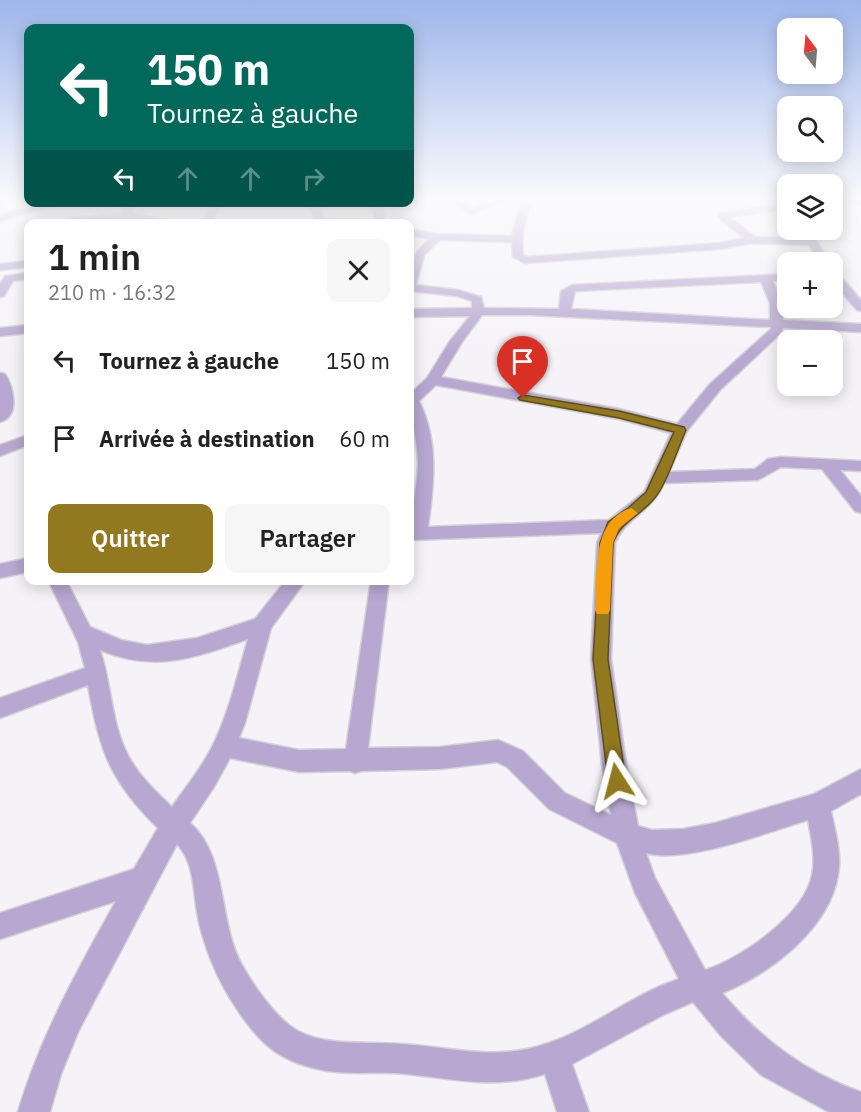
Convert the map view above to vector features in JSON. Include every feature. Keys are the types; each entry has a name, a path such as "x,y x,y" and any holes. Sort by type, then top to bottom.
{"street":[{"path":"414,270 422,251"},
{"path":"517,251 520,259 525,260 652,251"},
{"path":"0,256 24,254"},
{"path":"0,267 24,264"},
{"path":"0,294 9,278 24,276"},
{"path":"565,313 567,291 572,288 777,278"},
{"path":"766,279 776,303 778,326 774,334 715,387 680,430 651,495 643,504 613,526 606,543 601,659 614,764 627,835 644,884 699,987 731,1026 772,1064 830,1097 861,1108"},
{"path":"414,284 469,295 479,303 474,319 458,339 434,380 414,398"},
{"path":"843,286 861,307"},
{"path":"414,313 478,311 565,313 778,326 861,328"},
{"path":"0,332 24,329"},
{"path":"0,377 8,393 5,408 0,417"},
{"path":"434,380 619,414 680,430"},
{"path":"414,406 420,417 425,486 414,534 613,526"},
{"path":"0,451 24,442"},
{"path":"658,478 758,474 774,463 781,462 861,466"},
{"path":"826,464 861,507"},
{"path":"0,571 24,566"},
{"path":"60,585 84,633 96,673 106,724 124,771 144,797 182,831 196,848 207,883 211,919 227,969 255,1009 284,1040 309,1052 333,1058 403,1059 470,1069 508,1068 555,1058 673,995 726,978 753,963 788,934 816,897 825,879 826,862 818,805"},
{"path":"34,1112 41,1082 57,1040 141,880 174,826 210,777 234,723 262,625 293,585"},
{"path":"355,762 379,585"},
{"path":"84,633 133,652 157,654 210,642 262,625"},
{"path":"0,708 96,673"},
{"path":"224,746 299,761 355,762 440,758 498,751 515,759 557,801 627,835 652,842 683,841 715,835 818,805 861,781"},
{"path":"0,926 141,880"},
{"path":"555,1058 573,1112"}],"slow traffic":[{"path":"603,610 606,543 613,526 631,513"}],"route":[{"path":"523,398 619,414 680,430 651,495 643,504 613,526 606,543 601,659 617,781"}]}
